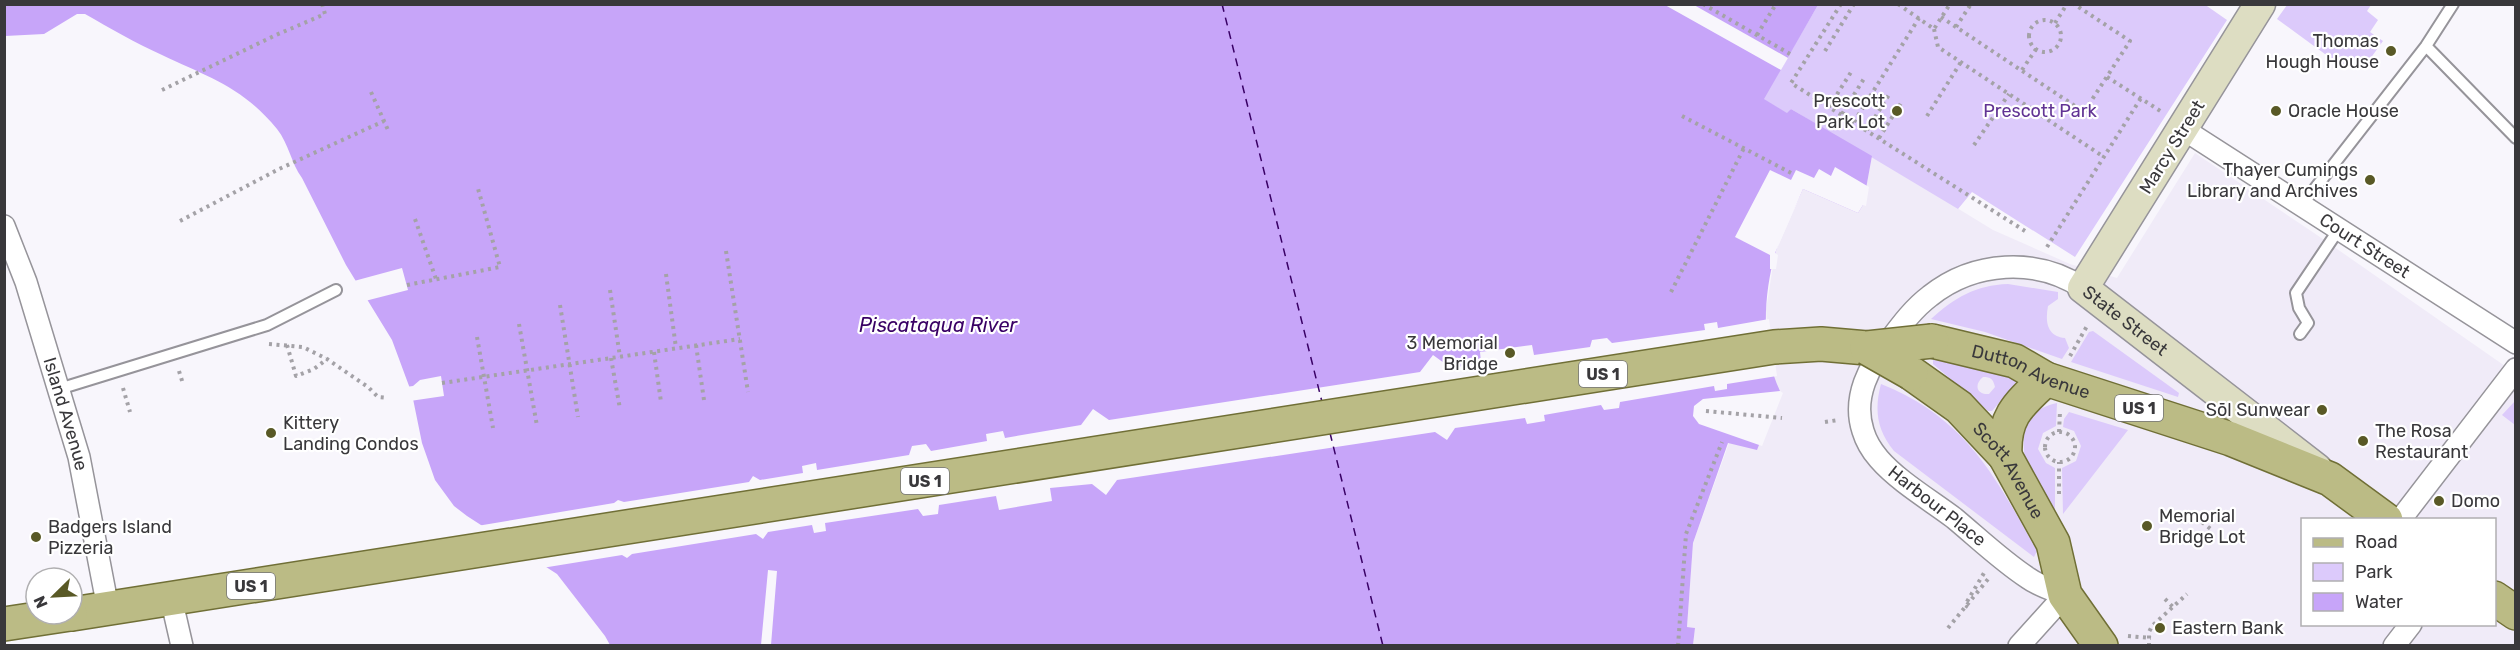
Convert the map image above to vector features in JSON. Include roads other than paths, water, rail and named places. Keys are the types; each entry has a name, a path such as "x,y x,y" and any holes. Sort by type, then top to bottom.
{"main road":[{"name":"Dutton Avenue","path":"1867,348 1932,341 2015,361 2046,379 2231,439 2330,479"},
{"name":"US 1","path":"84,612 1774,347 1821,344 1867,348"},
{"name":"Scott Avenue","path":"1867,348 1911,373 1959,407 2005,456 2053,543 2066,595"},
{"path":"2005,456 2006,427 2012,414 2020,402 2046,379"},
{"name":"State Street","path":"2330,479 2385,518"},
{"name":"US 1","path":"2066,595 2101,645"},
{"path":"2496,599 2516,613"},
{"name":"US 1","path":"4,624 24,621"}],"street":[{"name":"Marcy Street","path":"2083,288 2176,123 2260,4"},
{"name":"Court Street","path":"2176,123 2516,343"},
{"name":"Island Avenue","path":"4,226 26,282 82,469 108,608"},
{"name":"State Street","path":"1864,382 1879,354 1908,317 1929,296 1962,276 2000,267 2021,267 2063,278 2083,288 2330,479"},
{"path":"2401,518 2516,369"},
{"name":"Harbour Place","path":"1864,382 1859,405 1863,431 1880,460 2029,579 2066,595"},
{"path":"2019,645 2066,595"},
{"path":"171,598 182,645"},
{"path":"2394,645 2409,626"}],"lane":[{"path":"2302,205 2426,45 2453,4"},
{"path":"2426,45 2516,138"},
{"path":"2300,334 2308,323 2300,308 2296,293 2339,229"},
{"path":"59,389 267,325 336,290"}],"water":[{"name":"Piscataqua River","path":"4,5 1818,5 1764,99 1787,113 1791,109 1872,156 1863,205 1858,213 1803,189 1784,229 1771,271 1766,306 1767,341 1780,391 1757,450 1728,443 1693,543 1687,627 1695,628 1693,645 610,645 557,574 454,506 435,480 422,443 412,394 392,340 346,265 281,135 264,115 224,84 142,46 85,14 77,14 44,34 5,36"}],"place":[{"name":"Thomas Hough House","path":"2391,51"},
{"name":"Prescott Park Lot","path":"1897,111"},
{"name":"Oracle House","path":"2276,111"},
{"name":"Thayer Cumings Library and Archives","path":"2370,180"},
{"name":"3 Memorial Bridge","path":"1510,353"},
{"name":"Sōl Sunwear","path":"2322,410"},
{"name":"Kittery Landing Condos","path":"271,433"},
{"name":"The Rosa Restaurant","path":"2363,441"},
{"name":"Domo","path":"2439,501"},
{"name":"Memorial Bridge Lot","path":"2147,526"},
{"name":"Badgers Island Pizzeria","path":"36,537"},
{"name":"Eastern Bank","path":"2160,628"}],"park label":[{"name":"Prescott Park","path":"2040,111"}]}
